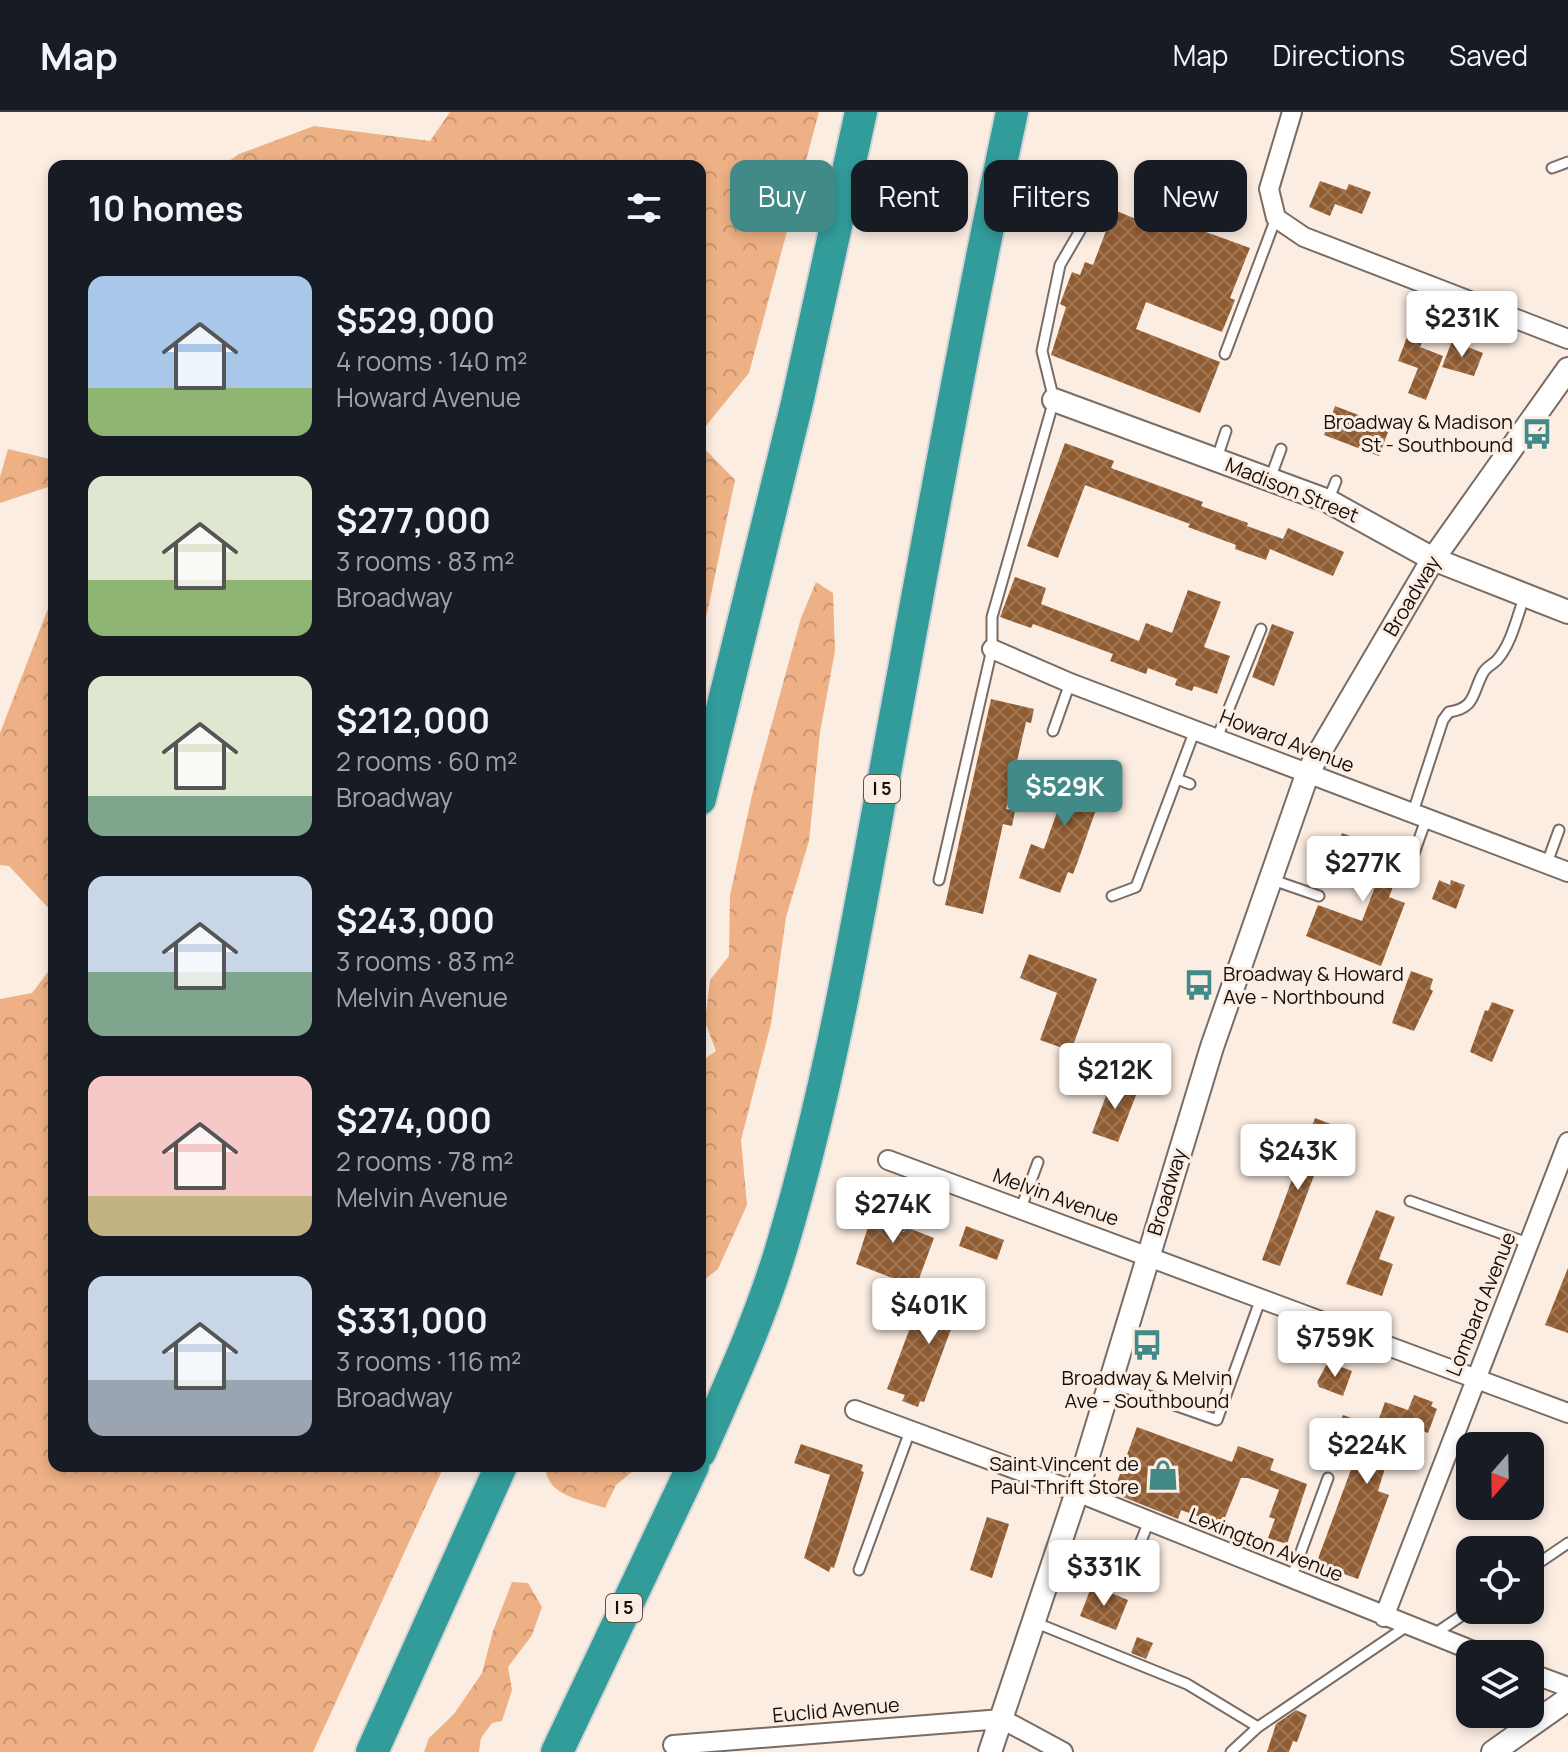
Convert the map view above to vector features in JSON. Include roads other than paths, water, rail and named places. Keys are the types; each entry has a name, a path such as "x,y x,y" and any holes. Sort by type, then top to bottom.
{"highway":[{"path":"706,775 797,403 861,112"},
{"name":"I 5","path":"706,1438 746,1346 781,1248 809,1144 847,977 978,268 1012,112"},
{"path":"372,1752 498,1472"},
{"name":"I 5","path":"557,1752 690,1472"}],"street":[{"path":"1292,112 1269,189 1276,218 1304,237 1568,339"},
{"name":"Broadway","path":"990,1752 1077,1492 1212,1047 1308,772 1433,559 1568,369"},
{"name":"Madison Street","path":"1054,400 1270,479 1332,491 1433,559 1568,612"},
{"name":"Howard Avenue","path":"992,649 1070,683 1568,872"},
{"name":"Lombard Avenue","path":"1384,1617 1568,1142"},
{"name":"Melvin Avenue","path":"888,1160 1148,1254 1568,1413"},
{"name":"Lexington Avenue","path":"855,1410 1077,1492 1456,1645"},
{"path":"1544,1678 1568,1687"},
{"path":"1493,1752 1568,1699"},
{"path":"1002,1719 1063,1752"},
{"name":"Euclid Avenue","path":"673,1745 1002,1719"}],"lane":[{"path":"1552,168 1568,162"},
{"path":"1225,354 1276,218"},
{"path":"939,880 992,649 992,617 1054,400 1042,351 1060,265 1079,232"},
{"path":"1216,459 1226,431"},
{"path":"1270,479 1281,449"},
{"path":"1404,881 1443,720 1449,712 1463,710 1473,701 1484,670 1496,661 1508,642 1525,595"},
{"path":"1217,738 1261,629"},
{"path":"1053,731 1070,683"},
{"path":"1112,896 1136,887 1195,730"},
{"path":"1177,779 1190,784"},
{"path":"1547,863 1559,830"},
{"path":"1270,879 1319,896"},
{"path":"1021,1208 1038,1162"},
{"path":"905,1225 925,1173"},
{"path":"1410,1201 1528,1243"},
{"path":"1109,1382 1217,1420 1261,1297"},
{"path":"859,1570 910,1431"},
{"path":"1291,1579 1328,1478"},
{"path":"1126,1579 1149,1521"},
{"path":"1544,1559 1568,1543"},
{"path":"1433,1636 1456,1620"},
{"path":"1034,1622 1187,1684 1258,1727"},
{"path":"1231,1752 1258,1727 1407,1626"}],"place":[{"name":"Broadway & Madison St - Southbound","path":"1537,434"},
{"name":"Broadway & Howard Ave - Northbound","path":"1199,985"},
{"name":"Broadway & Melvin Ave - Southbound","path":"1147,1345"},
{"name":"Saint Vincent de Paul Thrift Store","path":"1163,1475"}]}
